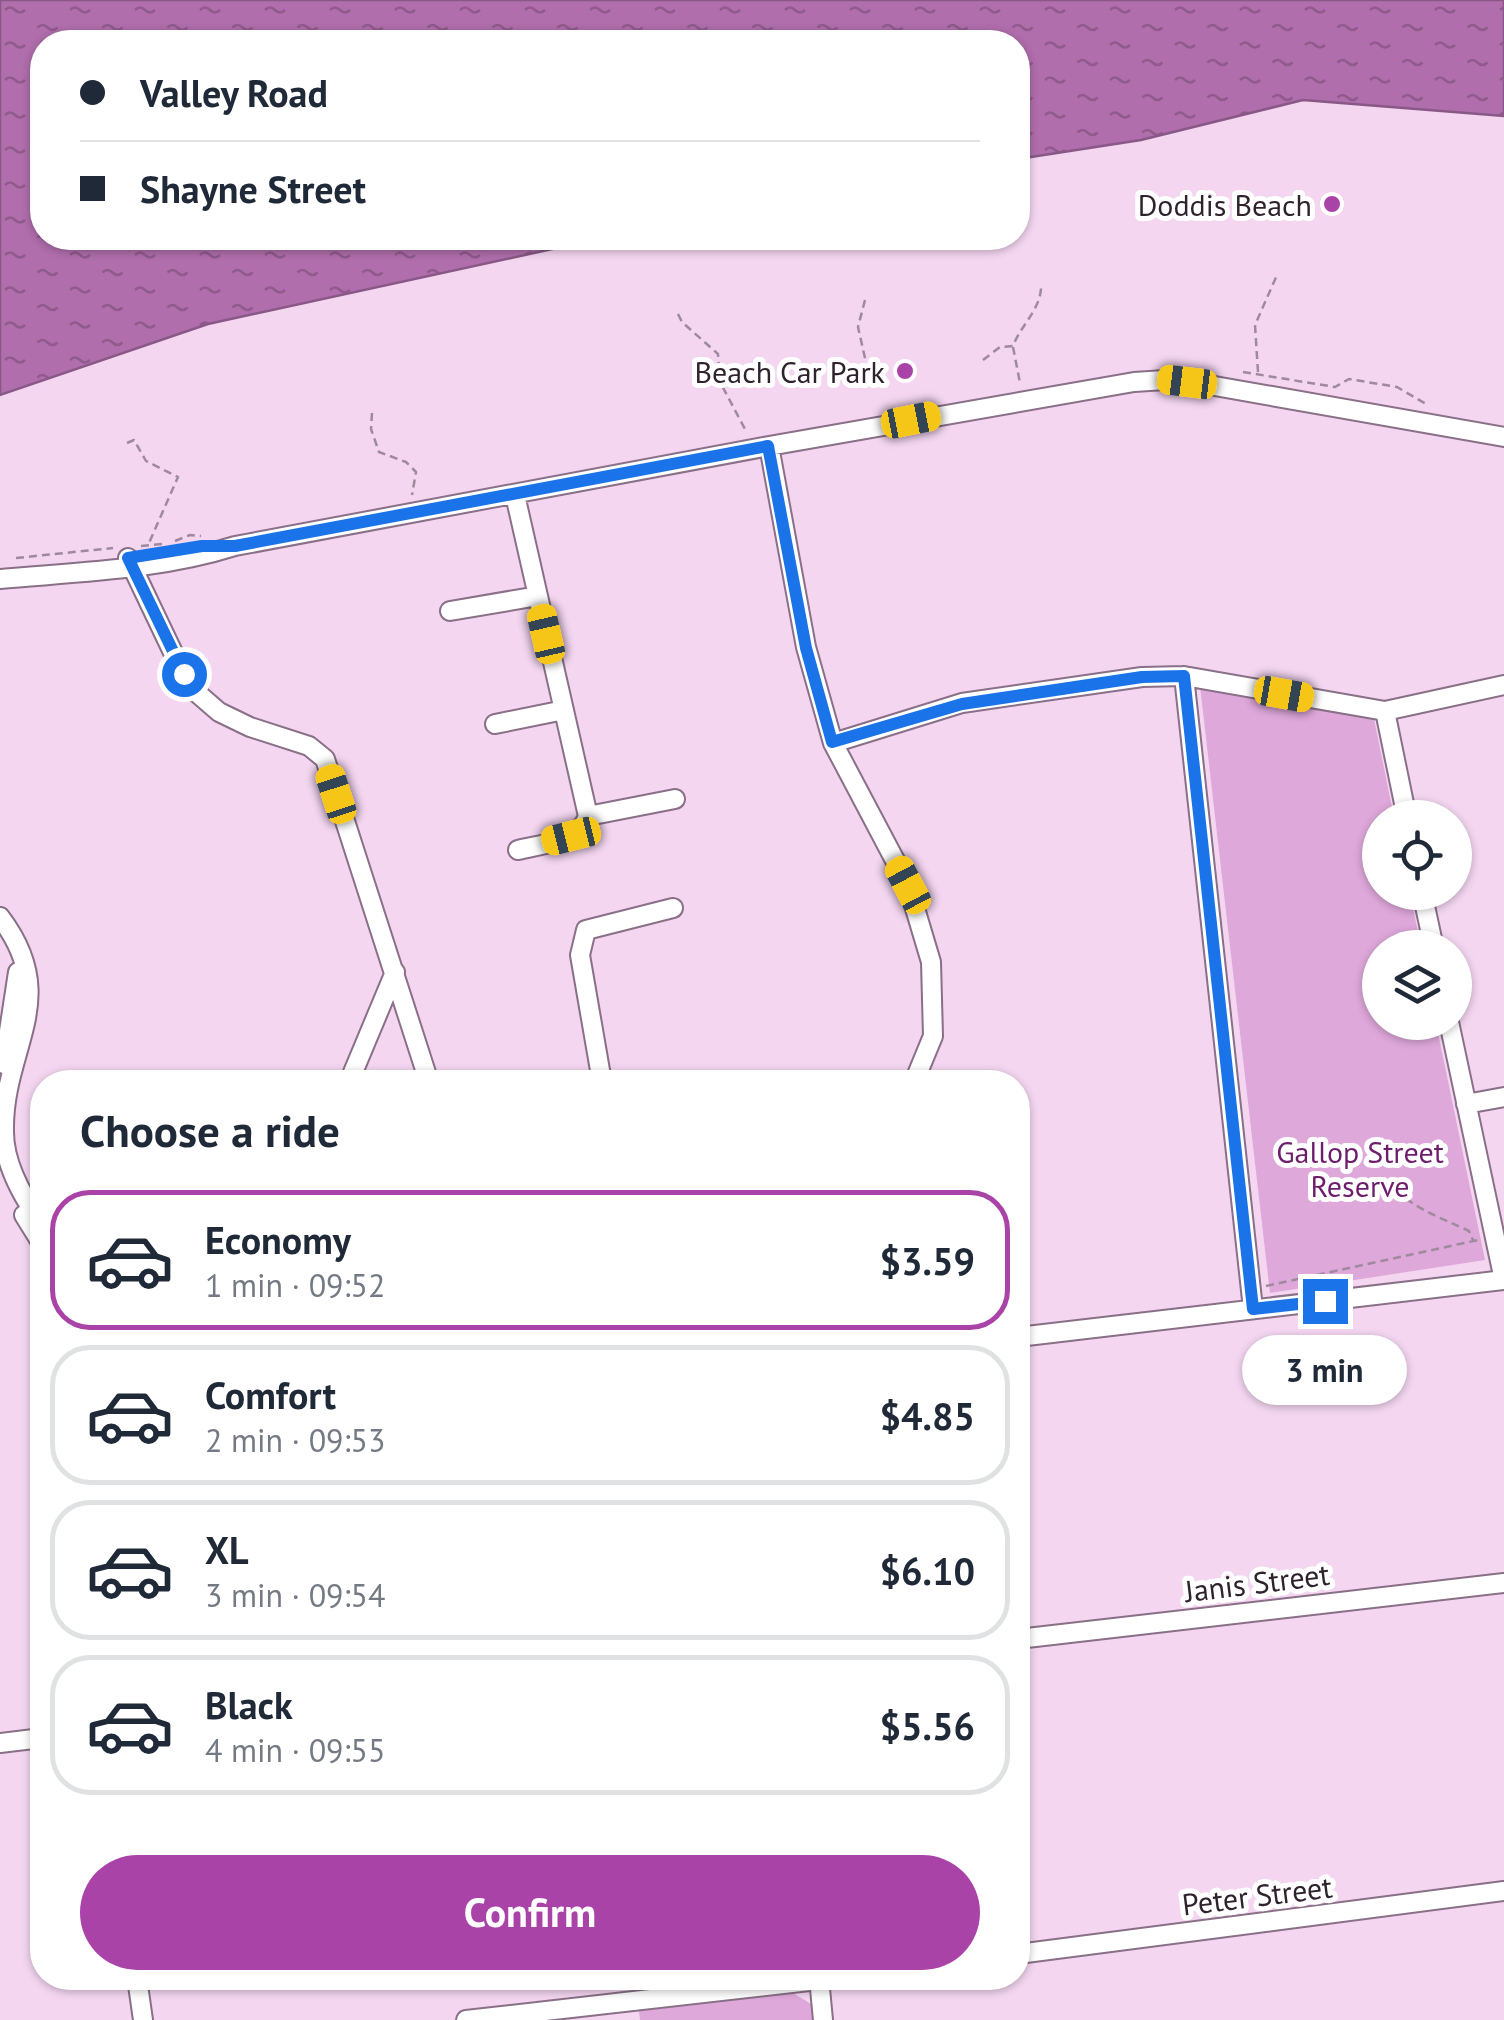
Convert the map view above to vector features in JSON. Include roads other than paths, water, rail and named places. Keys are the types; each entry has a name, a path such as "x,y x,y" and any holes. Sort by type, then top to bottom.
{"street":[{"path":"0,579 206,555 235,546 768,446 1028,399 1165,380 1504,437"},
{"path":"768,446 806,648 832,742 908,885 931,962 933,1036 919,1070"},
{"path":"515,495 588,816 585,826 571,836 518,850"},
{"path":"0,568 130,562"},
{"path":"130,562 189,686 218,712 309,746 325,759 426,1070"},
{"path":"450,611 538,596"},
{"path":"832,742 962,704 1142,677 1184,676 1384,711 1504,685"},
{"path":"1184,676 1253,1309"},
{"path":"495,724 564,710"},
{"path":"1384,711 1403,800"},
{"path":"588,816 675,799"},
{"path":"599,1070 580,954 586,930 674,908"},
{"path":"0,917 19,978 0,1084"},
{"path":"0,917 18,941 30,978 27,1012 5,1111 4,1136 11,1169 30,1203"},
{"path":"353,1070 394,972"},
{"path":"1030,1336 1504,1280 1453,1040"},
{"path":"1466,1104 1504,1097"},
{"path":"0,1160 2,1174 30,1223"},
{"name":"Janis Street","path":"1030,1637 1504,1583"},
{"path":"0,1744 30,1741"},
{"name":"Peter Street","path":"1030,1952 1504,1892"},
{"path":"139,1990 143,2020"},
{"path":"466,2020 722,1990"},
{"path":"823,2020 824,1990"}],"water":[{"path":"0,0 1504,0 1504,116 1303,100 1141,140 1030,157 1030,30 30,30 30,250 548,250 208,324 0,395"}],"place":[{"name":"Doddis Beach","path":"1332,204"},
{"name":"Beach Car Park","path":"905,371"}],"park label":[{"name":"Gallop Street Reserve","path":"1360,1168"}]}
